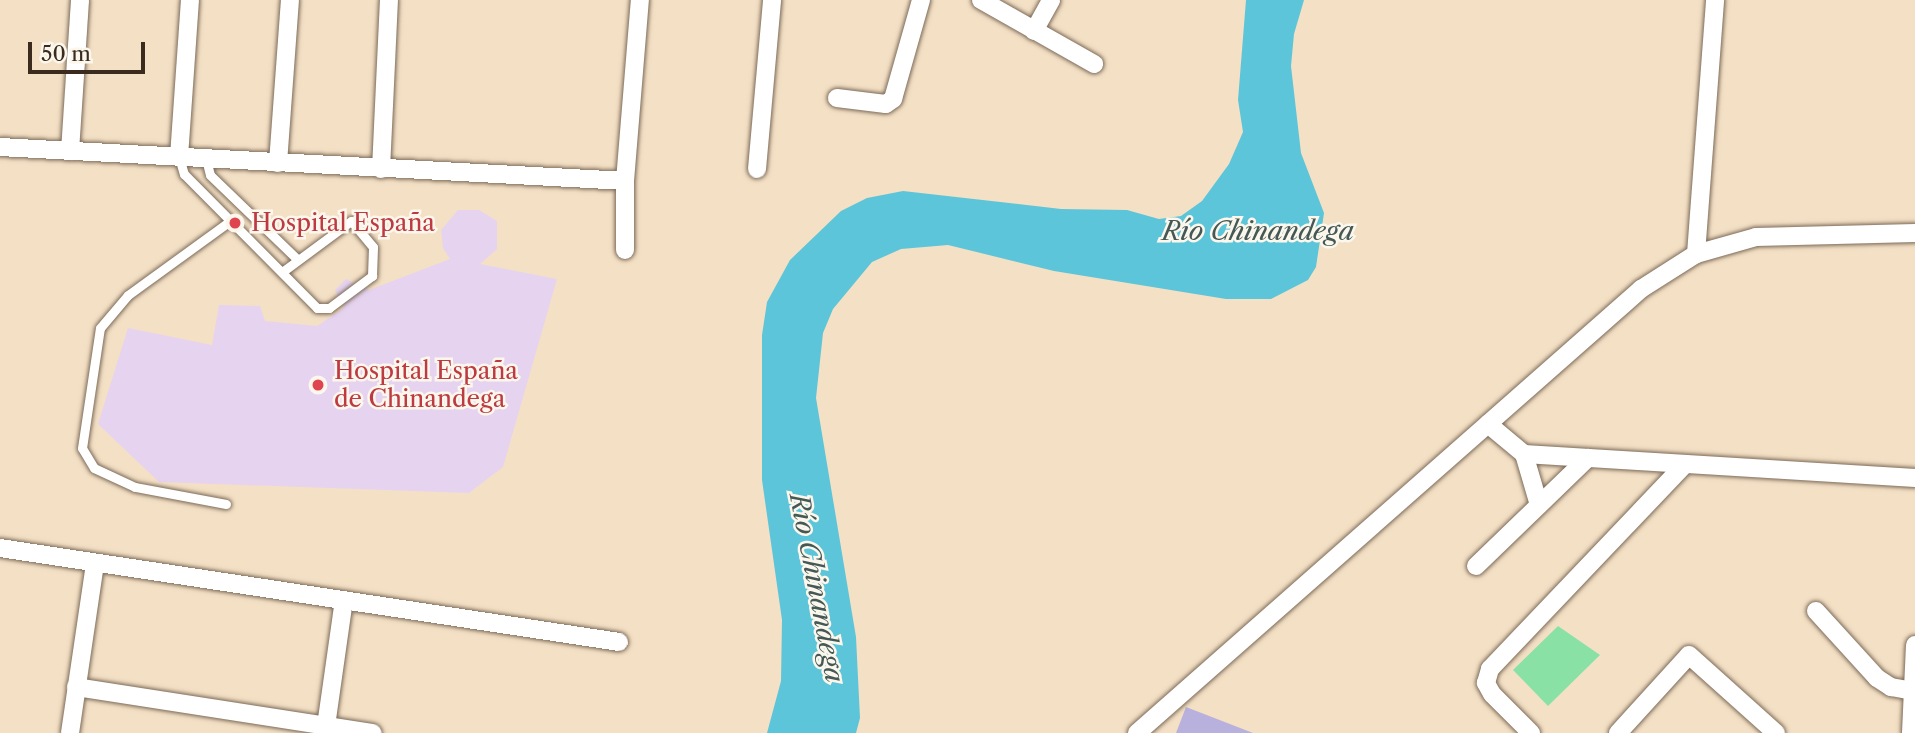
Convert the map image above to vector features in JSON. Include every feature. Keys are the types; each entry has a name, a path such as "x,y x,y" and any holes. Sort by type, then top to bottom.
{"street":[{"path":"70,151 80,0"},
{"path":"179,157 190,0"},
{"path":"278,163 290,0"},
{"path":"381,169 389,0"},
{"path":"625,250 625,181 640,0"},
{"path":"757,169 772,0"},
{"path":"836,98 886,104 893,99 921,0"},
{"path":"981,0 1094,64"},
{"path":"1034,31 1051,0"},
{"path":"1696,254 1714,0"},
{"path":"0,147 625,181"},
{"path":"1137,733 1641,289 1696,254 1756,237 1915,233"},
{"path":"1488,424 1524,454 1539,505"},
{"path":"1524,454 1915,478"},
{"path":"1476,566 1588,458"},
{"path":"1531,733 1492,694 1486,683 1490,669 1685,464"},
{"path":"0,548 619,642"},
{"path":"70,733 95,563"},
{"path":"326,730 344,600"},
{"path":"1816,611 1877,678 1891,688 1913,691"},
{"path":"1911,733 1915,645"},
{"path":"1618,733 1689,655 1767,730"},
{"path":"76,687 326,730 372,733"},
{"path":"1149,733 1157,715"}],"lane":[{"path":"179,157 184,174 317,308 329,308 372,276 373,247 351,221 282,272"},
{"path":"206,159 210,175 298,260"},
{"path":"226,504 135,486 94,468 82,448 100,328 128,295 230,221"}],"shaded area":[{"name":"Hospital España de Chinandega","path":"458,210 479,210 497,221 497,249 480,264 557,279 503,467 469,493 159,482 98,424 128,328 212,345 219,305 260,306 265,321 317,326 344,308 335,290 346,279 369,290 450,259 443,248 441,230"}],"green space":[{"path":"1558,626 1600,655 1548,706 1513,670"}],"water":[{"name":"Río Chinandega","path":"1246,0 1304,0 1294,34 1291,66 1301,153 1324,213 1316,267 1308,280 1271,299 1226,299 1054,271 948,245 901,249 872,262 833,309 823,333 816,398 856,637 860,718 856,733 767,733 781,681 782,620 762,480 762,335 767,302 790,260 841,211 867,198 903,191 1061,209 1127,210 1159,219 1181,216 1202,201 1229,164 1243,132 1238,100"}],"building":[{"path":"1186,707 1253,733 1176,733"}],"place":[{"name":"Hospital España","path":"235,223"},
{"name":"Hospital España de Chinandega","path":"318,385"}]}
